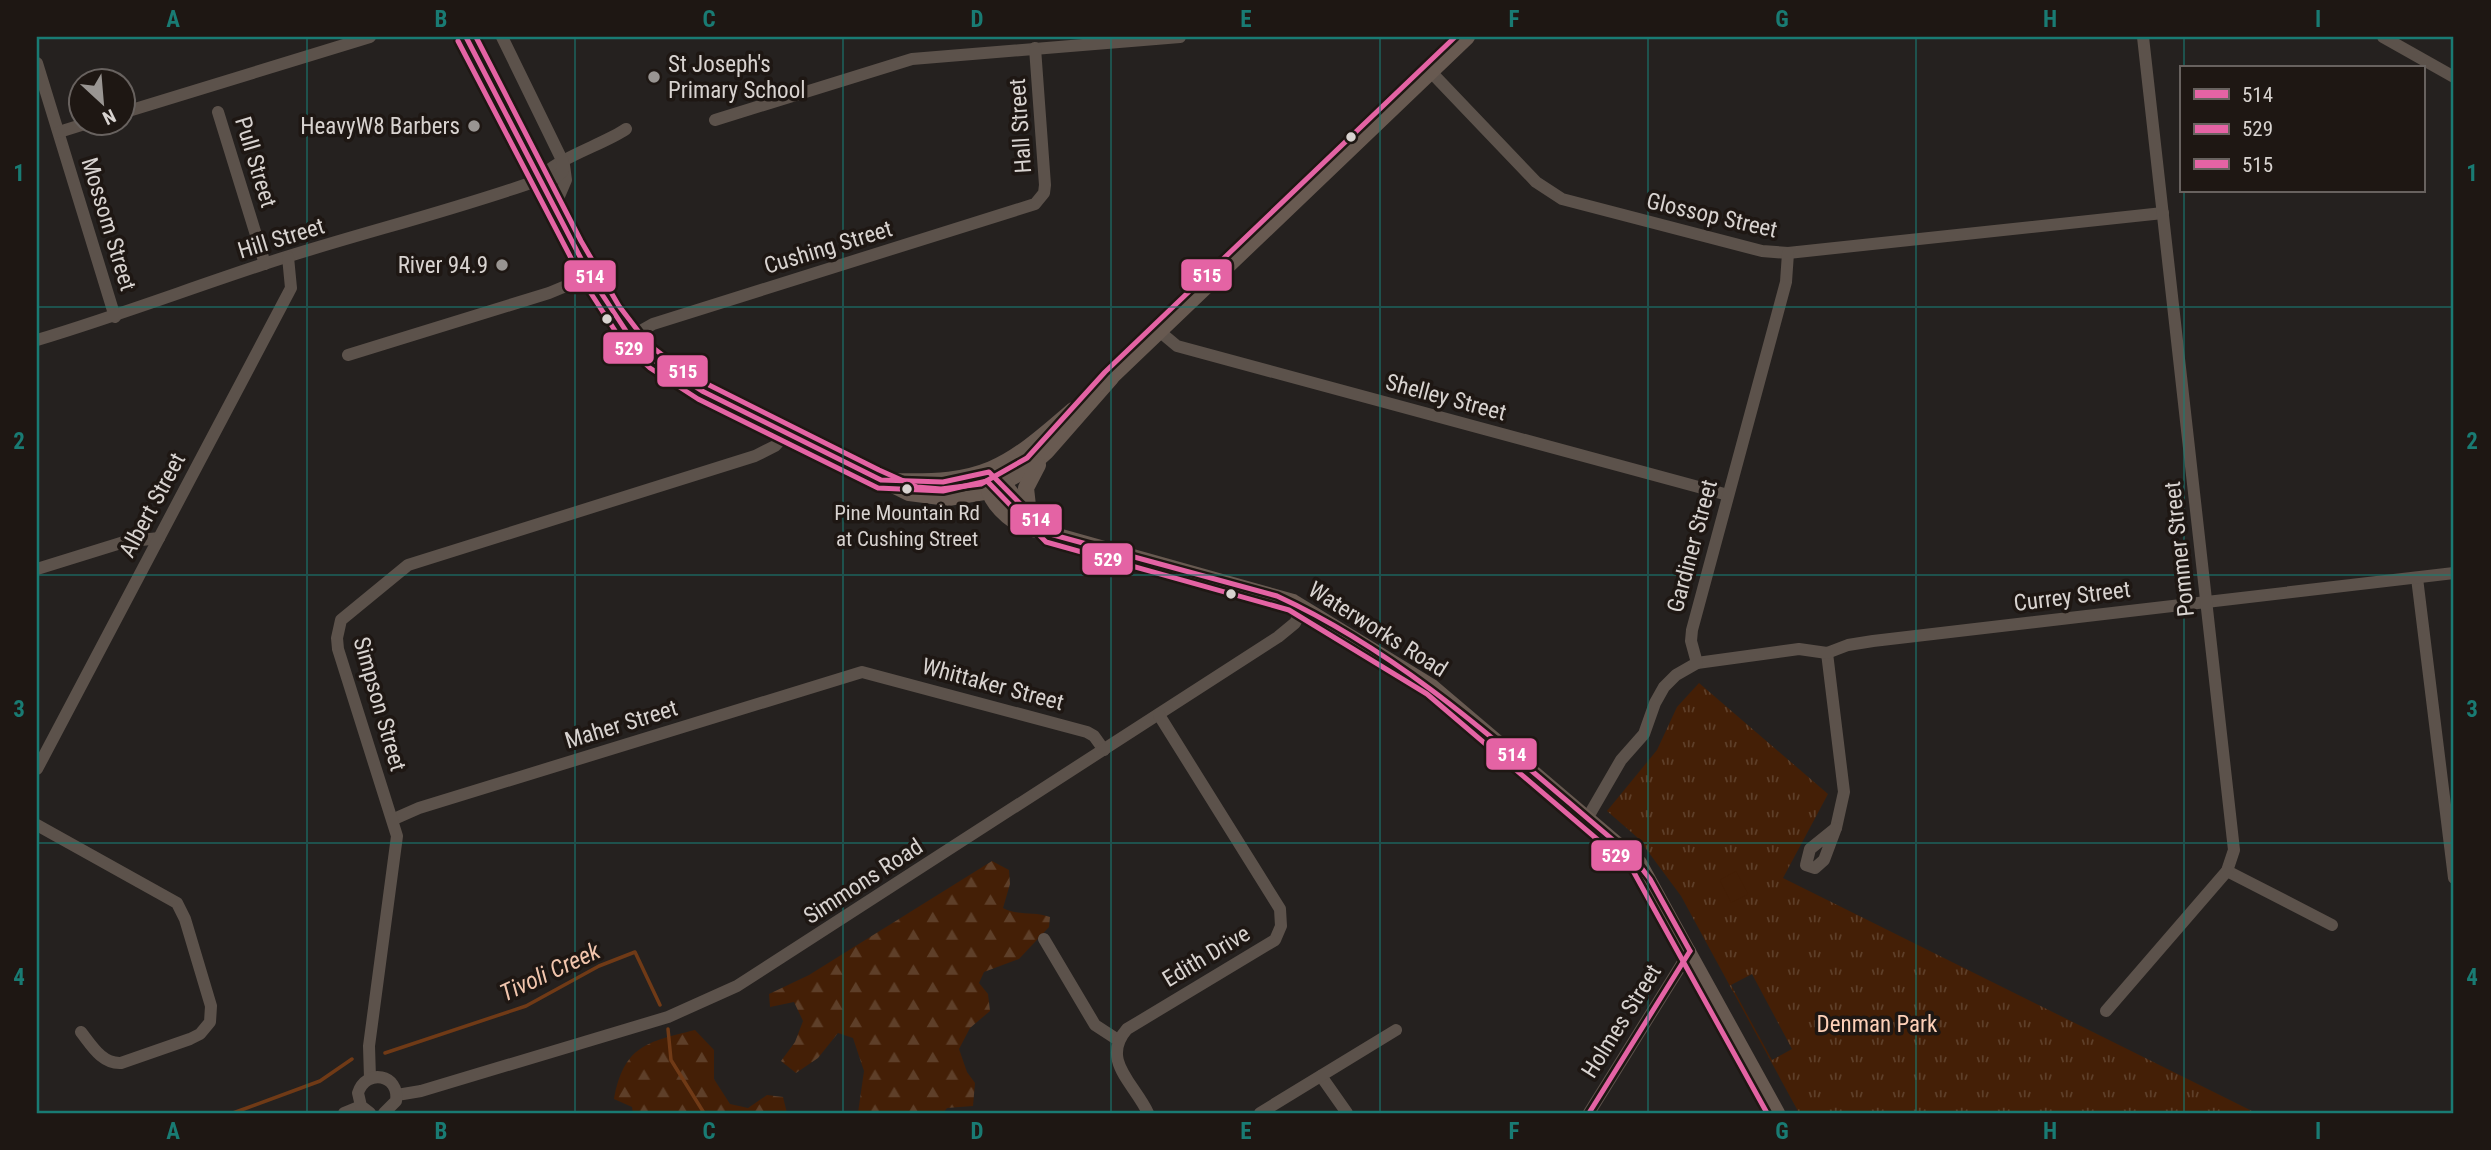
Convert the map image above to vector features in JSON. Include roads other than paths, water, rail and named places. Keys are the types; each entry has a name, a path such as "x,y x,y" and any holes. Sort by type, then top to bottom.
{"main road":[{"path":"466,37 590,276 630,337 655,362 682,380 787,433 881,480 927,498 948,498 988,491 1004,484 1047,452"},
{"path":"881,480 943,482 989,472 1028,450 1111,378 1467,37"},
{"path":"1029,515 1026,488 1047,452 1111,378"},
{"path":"988,491 989,472"},
{"name":"Waterworks Road","path":"989,472 1004,484 1029,515 1050,534"},
{"name":"Waterworks Road","path":"988,491 1017,524 1277,596 1303,608 1432,687 1588,817 1644,870 1777,1113"}],"street":[{"path":"136,109 370,37"},
{"path":"502,37 564,163 566,180 554,208"},
{"path":"715,120 912,59 1180,37"},
{"name":"Pommer Street","path":"2143,37 2234,850 2227,872"},
{"path":"2384,37 2454,77"},
{"name":"Hall Street","path":"1035,48 1045,185 1040,199"},
{"name":"Mossom Street","path":"37,62 115,317"},
{"name":"Glossop Street","path":"1431,72 1536,182 1562,199 1762,251 1788,253 2163,213"},
{"name":"Pull Street","path":"218,112 265,264"},
{"name":"Hill Street","path":"37,340 115,317 265,264 425,218 539,180 554,178 564,170 564,163 607,142 626,129"},
{"path":"59,132 66,130"},
{"name":"Cushing Street","path":"630,337 653,324 1028,207 1040,199"},
{"name":"Gardiner Street","path":"1697,663 1691,640 1692,629 1786,282 1788,253"},
{"name":"Albert Street","path":"37,769 291,288 288,257"},
{"path":"348,355 549,293 590,276"},
{"name":"Shelley Street","path":"1159,331 1177,346 1728,495"},
{"name":"Simpson Street","path":"365,1109 360,1087 369,1071 369,1046 397,836 394,819 338,649 338,628 350,610 408,565 755,456 775,446 787,433"},
{"path":"37,569 124,542 159,538"},
{"name":"Currey Street","path":"1697,663 1799,649 1827,653 1863,642 2454,573"},
{"path":"2417,578 2454,877"},
{"name":"Simmons Road","path":"397,1096 565,1048 706,1002 771,965 1285,632 1295,623 1303,608"},
{"path":"1827,653 1844,792 1836,828"},
{"path":"1588,817 1621,760 1644,734 1655,702 1664,687 1676,675 1697,663"},
{"name":"Maher Street","path":"394,819 432,804 862,672"},
{"name":"Whittaker Street","path":"862,672 1080,730 1094,736 1104,751"},
{"name":"Edith Drive","path":"1118,1040 1127,1029 1275,940 1282,926 1280,909 1158,715"},
{"path":"37,825 177,903 185,919 211,1006 210,1022 200,1034 121,1063 108,1062 100,1056 81,1032"},
{"path":"2106,1011 2227,872 2332,925"},
{"path":"1044,939 1095,1024 1118,1040 1114,1050 1118,1062 1148,1113"},
{"name":"Holmes Street","path":"1589,1113 1690,951"},
{"path":"1260,1113 1396,1030"},
{"path":"369,1071 388,1079 397,1096 393,1107 384,1113"},
{"path":"1321,1076 1347,1113"},
{"path":"344,1113 365,1109"}],"waterway":[{"name":"Tivoli Creek","path":"385,1053 526,1006 599,966 635,952 660,1005"},
{"name":"Tivoli Creek","path":"668,1029 671,1060 704,1113"},
{"name":"Tivoli Creek","path":"233,1113 320,1081 352,1059"}],"place":[{"name":"St Joseph's Primary School","path":"654,77"},
{"name":"HeavyW8 Barbers","path":"474,126"},
{"name":"River 94.9","path":"502,265"},
{"name":"Pine Mountain Rd at Cushing Street","path":"907,489"}],"park label":[{"name":"Denman Park","path":"1877,1024"}]}
